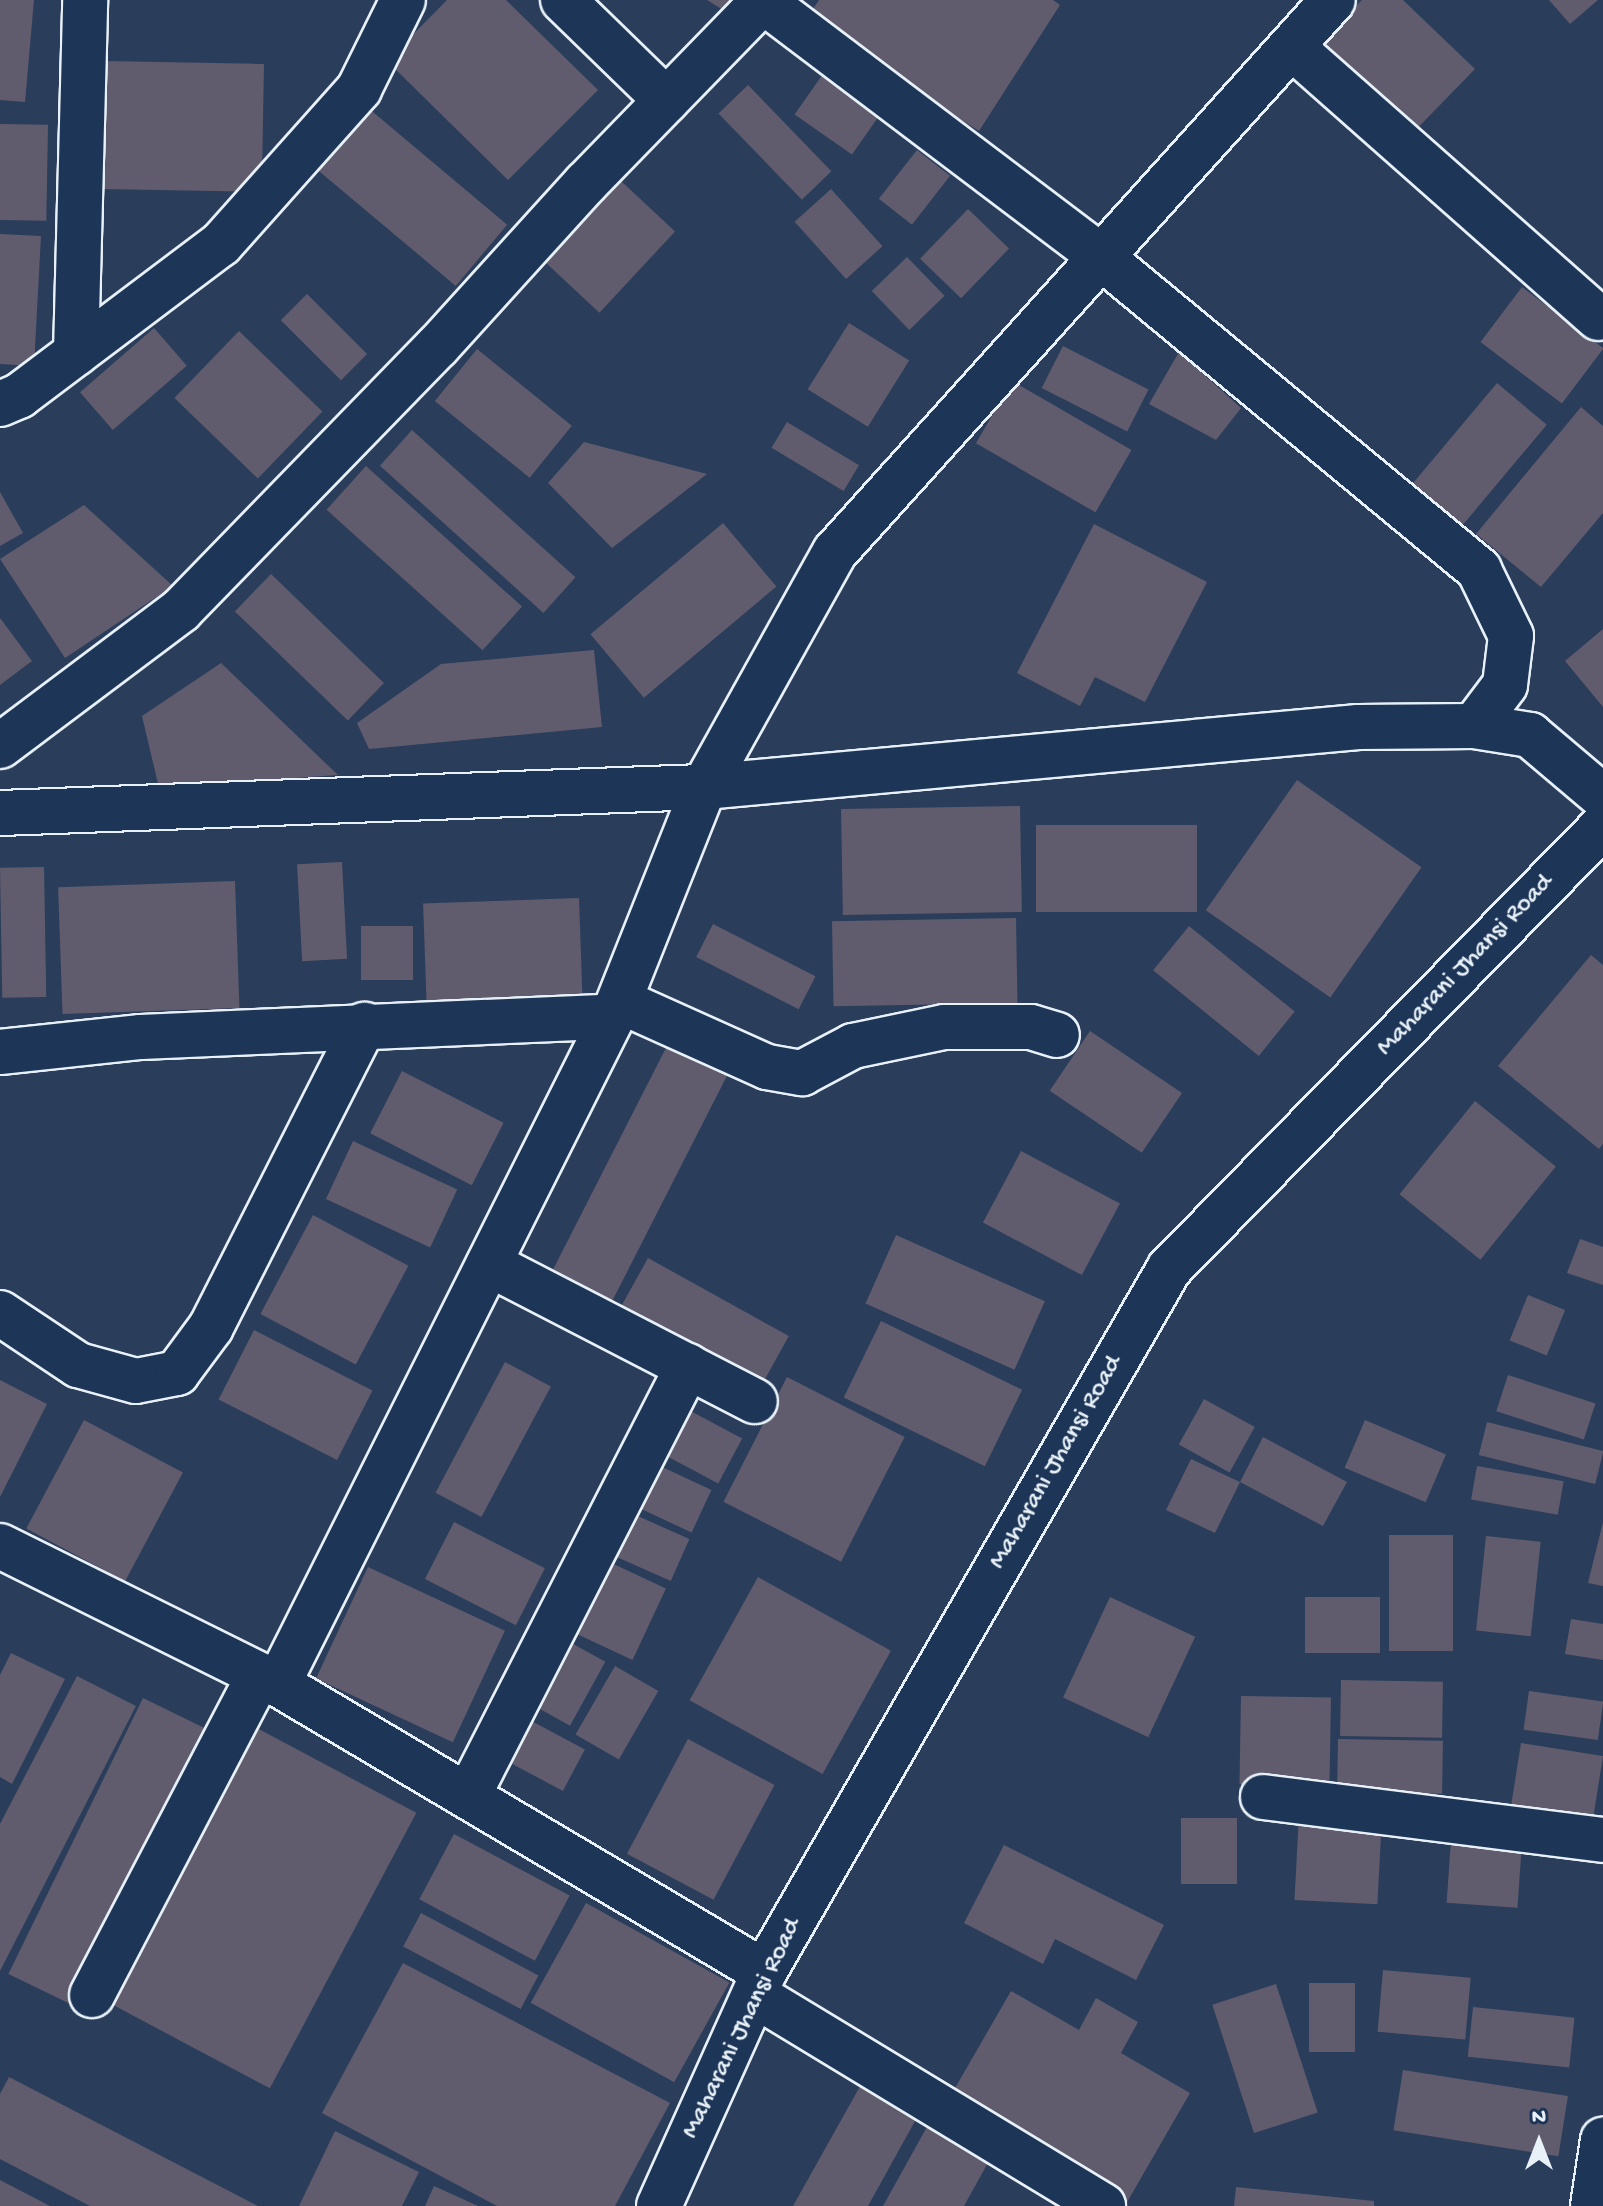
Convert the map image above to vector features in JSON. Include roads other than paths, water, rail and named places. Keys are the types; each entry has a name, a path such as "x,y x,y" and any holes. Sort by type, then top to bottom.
{"street":[{"path":"76,353 85,0"},
{"path":"0,404 19,396 221,244 359,89 403,0"},
{"path":"563,0 666,100"},
{"path":"92,1995 268,1680 489,1264 616,1009 704,787 835,552 1333,0"},
{"path":"0,746 181,610 438,346 666,100 763,1 1101,257 1479,570 1511,636 1505,685 1474,726"},
{"path":"1292,47 1598,318"},
{"path":"0,813 704,787 1358,727 1474,726 1530,735 1603,797"},
{"name":"Maharani Jhansi Road","path":"659,2206 760,1984 1169,1269 1603,826"},
{"path":"0,1052 141,1037 616,1009 767,1067 802,1073 853,1046 944,1027 1031,1027 1057,1035"},
{"path":"0,1313 78,1365 136,1381 177,1373 211,1327 364,1025"},
{"path":"489,1264 755,1401"},
{"path":"468,1796 688,1366"},
{"path":"0,1546 268,1680 468,1796 1103,2206"},
{"path":"1263,1797 1603,1840"},
{"path":"1593,2206 1603,2140"}]}
